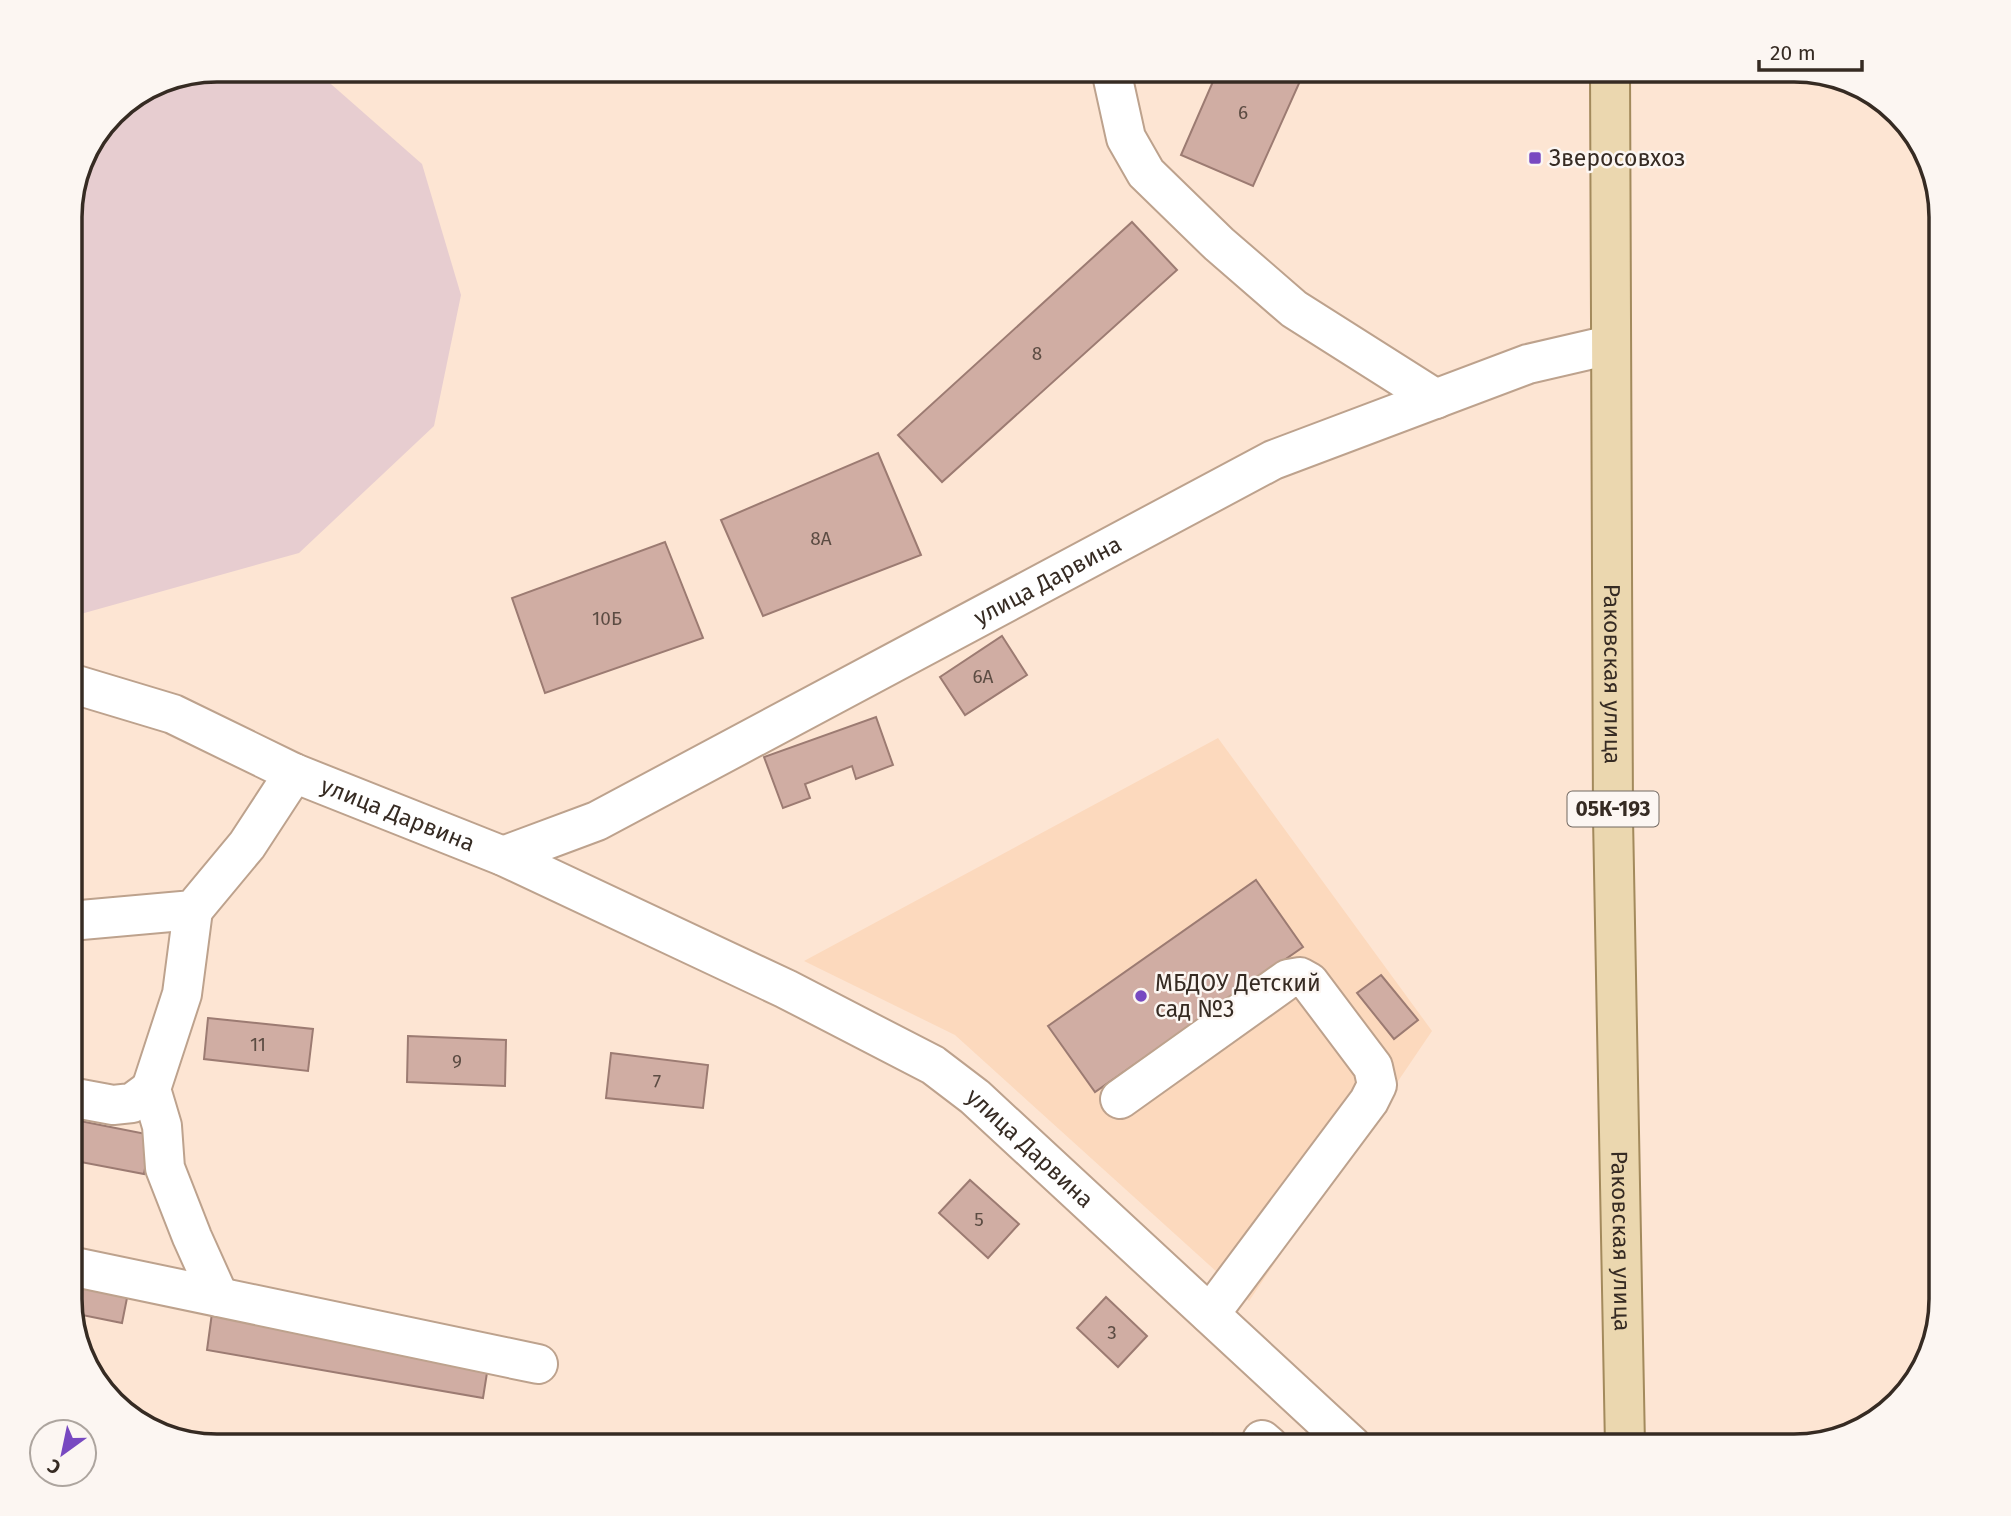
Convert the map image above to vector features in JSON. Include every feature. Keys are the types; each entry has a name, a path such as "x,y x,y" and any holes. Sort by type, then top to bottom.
{"main road":[{"name":"Раковская улица","path":"1610,82 1613,818 1625,1434"}],"street":[{"path":"1114,82 1126,138 1146,173 1219,244 1294,309 1436,399"},
{"name":"улица Дарвина","path":"503,856 597,821 1273,460 1528,365 1609,345"},
{"name":"улица Дарвина","path":"83,687 173,714 294,773 503,856 786,989 933,1065 975,1097 1339,1434"},
{"path":"83,1099 113,1105 132,1103 151,1089 183,994 193,910 247,845 294,773"},
{"path":"83,920 193,910"},
{"path":"1120,1100 1288,979 1300,977 1309,982 1373,1068 1377,1085 1369,1101 1210,1314"},
{"path":"151,1089 162,1126 166,1168 192,1237 219,1297"},
{"path":"83,1269 538,1364"}],"shaded area":[{"path":"217,82 329,82 422,164 461,295 434,426 299,553 83,613 85,191 96,158 110,135 142,105 174,89"},
{"name":"МБДОУ Детский сад №3","path":"1218,738 1432,1031 1249,1301 955,1035 804,961"}],"building":[{"path":"1213,82 1300,82 1253,186 1181,155"},
{"path":"1132,222 1177,270 942,482 898,435"},
{"path":"878,453 921,555 763,616 721,520"},
{"path":"665,542 703,638 545,693 512,598"},
{"path":"1002,636 1027,675 965,715 940,677"},
{"path":"876,717 893,765 856,779 852,766 805,784 810,798 783,808 764,757"},
{"path":"1256,880 1303,947 1095,1092 1048,1026"},
{"path":"1381,975 1418,1020 1394,1039 1357,993"},
{"path":"208,1018 313,1029 308,1071 204,1059"},
{"path":"408,1036 506,1040 505,1086 407,1082"},
{"path":"611,1053 708,1065 703,1108 606,1098"},
{"path":"83,1122 151,1135 144,1174 83,1162"},
{"path":"970,1180 1019,1224 988,1258 939,1213"},
{"path":"83,1284 128,1293 122,1323 83,1315"},
{"path":"1106,1297 1147,1336 1118,1367 1077,1328"},
{"path":"212,1313 489,1360 483,1398 207,1350"}],"place":[{"name":"Зверосовхоз","path":"1535,158"},
{"name":"МБДОУ Детский сад №3","path":"1141,996"}]}
